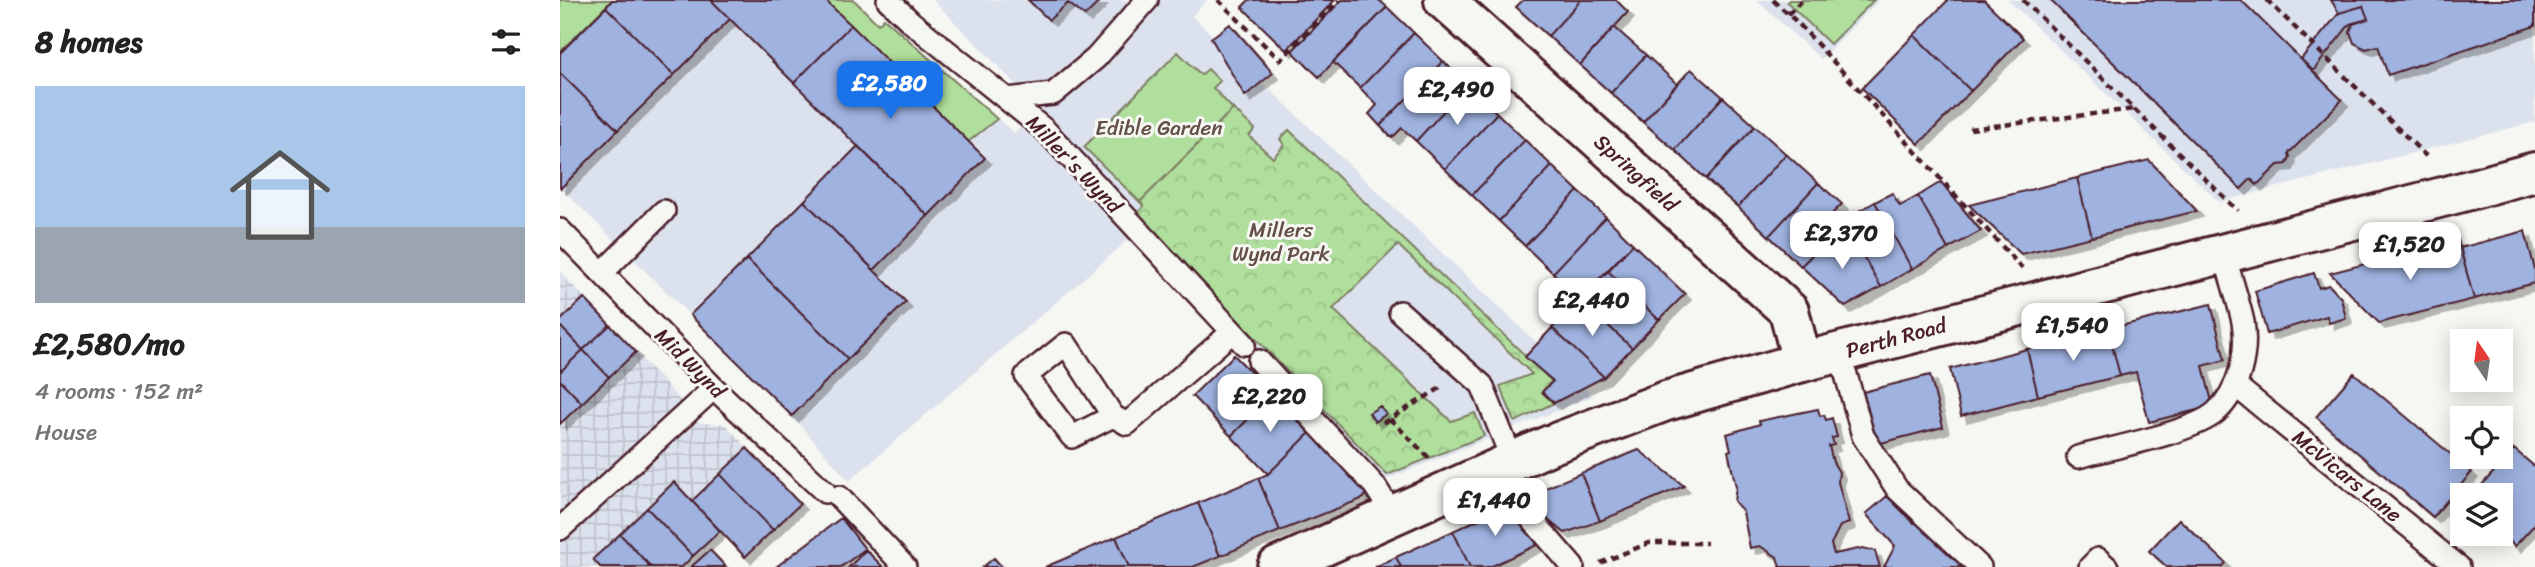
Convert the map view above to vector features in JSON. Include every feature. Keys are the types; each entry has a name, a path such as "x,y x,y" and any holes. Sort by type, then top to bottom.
{"street":[{"name":"Springfield","path":"1444,0 1789,311 1802,362"},
{"name":"Perth Road","path":"1278,567 1550,445 1666,401 1802,362 2535,172"}],"lane":[{"name":"Miller's Wynd","path":"888,0 1045,130 1238,338 1127,424 1113,415"},
{"path":"1007,99 1053,94 1096,58 1147,0"},
{"path":"602,273 664,211"},
{"name":"Mid Wynd","path":"560,230 714,388 832,494 905,567"},
{"path":"2078,457 2194,425 2217,412 2235,386 2244,357 2243,324 2224,254"},
{"path":"1400,312 1482,385 1488,474 1573,567"},
{"path":"1840,353 1863,436 1897,489 1980,567"},
{"path":"1259,361 1374,485 1394,516"},
{"name":"McVicars Lane","path":"2235,386 2459,567"},
{"path":"560,529 714,388"},
{"path":"2091,567 2098,559 2107,567"}],"path":[{"path":"1218,0 1280,60 1339,0"},
{"path":"1773,0 2049,298"},
{"path":"1788,14 1802,0"},
{"path":"2023,0 2238,211"},
{"path":"2267,0 2427,157"},
{"path":"1970,129 2135,109"},
{"path":"1384,423 1467,372"},
{"path":"1390,419 1488,474"},
{"path":"1590,567 1649,543 1707,543"}],"shaded area":[{"path":"560,0 854,0 878,24 884,18 1014,133 1041,110 933,0 1207,0 1192,16 1593,396 1378,483 1128,240 849,481 792,416 560,187"},
{"path":"1756,0 1879,0 1821,59"},
{"path":"2008,0 2535,0 2535,122 2219,202"},
{"path":"560,272 700,423 725,424 800,504 745,557 720,531 682,567 560,567"}],"green space":[{"path":"560,0 612,0 560,52"},
{"path":"825,0 854,0 878,24 884,18 997,119 968,142"},
{"path":"1874,0 1830,44 1787,2"},
{"name":"Edible Garden","path":"1178,52 1201,75 1208,69 1220,81 1213,88 1233,109 1140,202 1084,147"},
{"name":"Millers Wynd Park","path":"1233,109 1255,129 1249,136 1273,158 1284,145 1280,139 1289,130 1552,381 1542,392 1554,403 1515,422 1500,386 1532,374 1398,245 1333,309 1451,421 1475,413 1484,436 1387,475 1136,214 1144,206 1140,202"}],"building":[{"path":"612,0 711,0 730,19 674,75 606,7"},
{"path":"711,0 825,0 851,25 794,83"},
{"path":"1028,0 1101,0 1085,16 1068,3 1049,20"},
{"path":"1249,0 1335,0 1286,50 1242,7"},
{"path":"1342,0 1379,0 1387,7 1319,77 1292,51"},
{"path":"1523,0 1581,0 1548,36 1516,7"},
{"path":"1581,0 1616,0 1628,12 1580,65 1548,36"},
{"path":"1948,0 1984,0 2023,38 1971,91 1914,35"},
{"path":"2050,0 2241,0 2342,100 2289,153 2287,164 2278,165 2257,185 2251,179 2241,189"},
{"path":"2331,0 2535,0 2535,26 2388,75 2378,46 2366,49 2354,43 2350,32 2353,24 2368,19 2363,6 2339,13"},
{"path":"2363,6 2368,19 2350,24 2313,71 2301,59 2339,13"},
{"path":"606,7 674,75 618,130 560,73 560,53"},
{"path":"1387,7 1414,33 1360,88 1333,62"},
{"path":"1230,24 1273,73 1245,96 1211,38"},
{"path":"851,25 985,158 928,216 794,83"},
{"path":"1614,27 1646,55 1611,93 1580,65"},
{"path":"1414,33 1443,61 1380,126 1369,114 1377,105 1360,88"},
{"path":"1914,35 1971,91 1919,144 1862,88"},
{"path":"1646,55 1677,84 1643,122 1611,93"},
{"path":"1443,61 1468,85 1416,141 1402,128 1392,138 1380,126"},
{"path":"1691,69 1723,97 1675,150 1643,122"},
{"path":"560,73 618,130 561,188 560,187"},
{"path":"1468,85 1497,113 1445,169 1416,141"},
{"path":"1723,97 1755,126 1706,179 1675,150"},
{"path":"1497,113 1525,140 1472,195 1445,169"},
{"path":"1755,126 1786,154 1738,207 1706,179"},
{"path":"1525,140 1552,166 1499,221 1472,195"},
{"path":"858,146 928,216 874,270 804,201"},
{"path":"1786,154 1818,183 1769,236 1738,207"},
{"path":"2149,160 2197,211 2092,237 2077,178"},
{"path":"1552,166 1578,191 1525,246 1499,221"},
{"path":"2077,178 2092,237 2021,254 1969,205"},
{"path":"1941,182 1981,231 1948,249 1918,196"},
{"path":"1818,183 1842,204 1829,217 1839,228 1801,266 1769,236"},
{"path":"1578,191 1606,217 1553,273 1525,246"},
{"path":"1892,193 1900,206 1918,196 1948,249 1912,269 1875,202"},
{"path":"804,201 906,302 848,359 747,259"},
{"path":"1875,202 1912,269 1881,287 1851,235 1866,227 1857,212"},
{"path":"1606,217 1633,244 1580,299 1553,273"},
{"path":"2525,231 2535,270 2535,283 2474,299 2460,248"},
{"path":"1851,235 1881,287 1845,307 1801,266 1829,238 1835,243"},
{"path":"2458,240 2474,299 2379,323 2330,273"},
{"path":"1633,244 1685,294 1659,320 1608,271"},
{"path":"747,259 848,359 792,416 690,315"},
{"path":"1608,271 1659,320 1632,348 1580,299"},
{"path":"2314,273 2319,288 2329,285 2341,298 2346,318 2329,323 2327,316 2267,334 2255,291"},
{"path":"584,298 610,325 583,350 560,326 560,321"},
{"path":"1580,299 1632,348 1604,377 1552,328"},
{"path":"2211,304 2225,360 2203,366 2213,406 2149,422 2136,372 2120,376 2108,329"},
{"path":"610,325 636,352 609,377 583,350"},
{"path":"560,326 583,350 560,372"},
{"path":"1552,328 1604,377 1554,403 1542,392 1553,381 1525,357"},
{"path":"2108,329 2120,376 2038,396 2027,349"},
{"path":"2027,349 2038,396 1961,416 1950,369"},
{"path":"583,350 609,377 582,403 560,380 560,372"},
{"path":"1234,355 1273,395 1231,436 1192,396"},
{"path":"2354,373 2450,454 2450,469 2468,469 2472,472 2462,483 2450,483 2450,497 2433,517 2316,417"},
{"path":"1930,375 1943,427 1877,444 1863,392"},
{"path":"560,380 582,403 560,424"},
{"path":"1273,395 1310,433 1268,474 1231,436"},
{"path":"1380,406 1386,414 1375,422 1369,413"},
{"path":"1818,409 1820,416 1824,415 1826,420 1832,418 1837,437 1832,438 1834,445 1829,446 1839,472 1838,482 1849,523 1840,526 1831,544 1834,554 1863,548 1875,551 1880,567 1780,567 1777,557 1760,546 1750,548 1743,512 1734,501 1736,487 1727,434 1760,424 1759,421"},
{"path":"1310,433 1368,489 1364,498 1280,531 1258,478 1268,474"},
{"path":"747,448 800,504 773,530 720,474"},
{"path":"1639,450 1684,486 1600,521 1581,473"},
{"path":"2513,450 2535,467 2535,524 2515,546 2513,483 2484,483 2496,469 2513,469"},
{"path":"1581,473 1600,521 1565,533 1520,499"},
{"path":"720,474 773,530 745,557 692,501"},
{"path":"1258,478 1280,531 1220,556 1198,503"},
{"path":"674,482 720,531 693,556 647,508"},
{"path":"1887,496 1914,523 1920,521 1965,567 1884,567 1895,546 1866,514"},
{"path":"1198,503 1220,556 1193,567 1129,567 1116,537"},
{"path":"1507,506 1528,523 1537,545 1490,567 1470,567 1453,531"},
{"path":"647,508 693,556 682,567 651,567 620,534"},
{"path":"841,518 865,549 841,567 776,567"},
{"path":"2179,519 2226,563 2222,567 2167,567 2149,551"},
{"path":"1453,531 1470,567 1401,567 1396,557"},
{"path":"620,534 651,567 600,567 593,559"},
{"path":"1116,537 1129,567 1045,567"},
{"path":"710,550 726,567 691,567"},
{"path":"866,550 883,567 849,567"},
{"path":"1396,557 1401,567 1375,567"},
{"path":"994,558 1002,567 983,567"}]}
